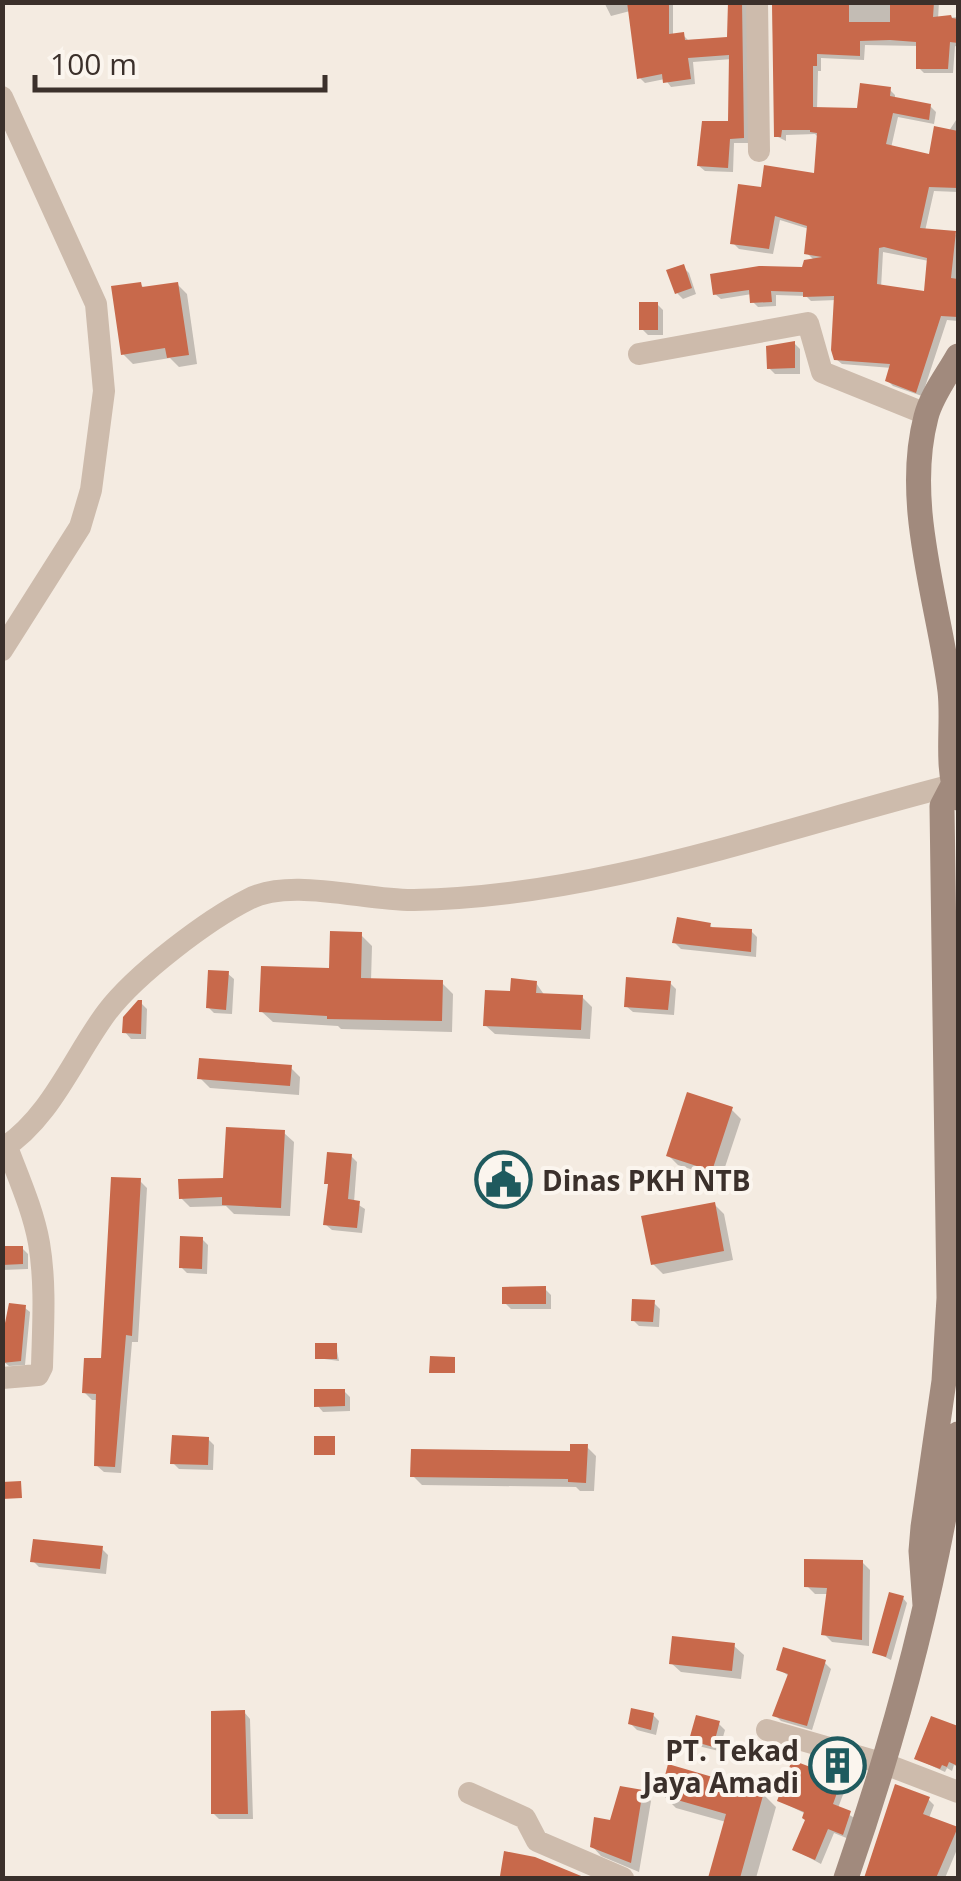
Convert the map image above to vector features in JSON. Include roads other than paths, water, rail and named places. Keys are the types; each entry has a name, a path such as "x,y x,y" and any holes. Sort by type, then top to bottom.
{"main road":[{"path":"925,1604 923,1527 951,1381 942,806 956,792 950,690 919,484 926,414 958,356"},
{"path":"846,1878 884,1764 925,1604 958,1434"}],"street":[{"path":"758,2 758,151"},
{"path":"2,97 96,304 104,391 94,474 80,527 2,650"},
{"path":"639,354 808,323 822,372 926,414"},
{"path":"2,1378 39,1375 43,1281 27,1198 4,1148 50,1100 118,999 208,925 254,896 286,890 376,900 440,900 612,876 956,792"},
{"path":"767,1730 884,1764 958,1792"},
{"path":"468,1793 525,1818 537,1841 623,1878"}],"place":[{"name":"Dinas PKH NTB","path":"503,1180"},
{"name":"PT. Tekad Jaya Amadi","path":"838,1766"}]}
